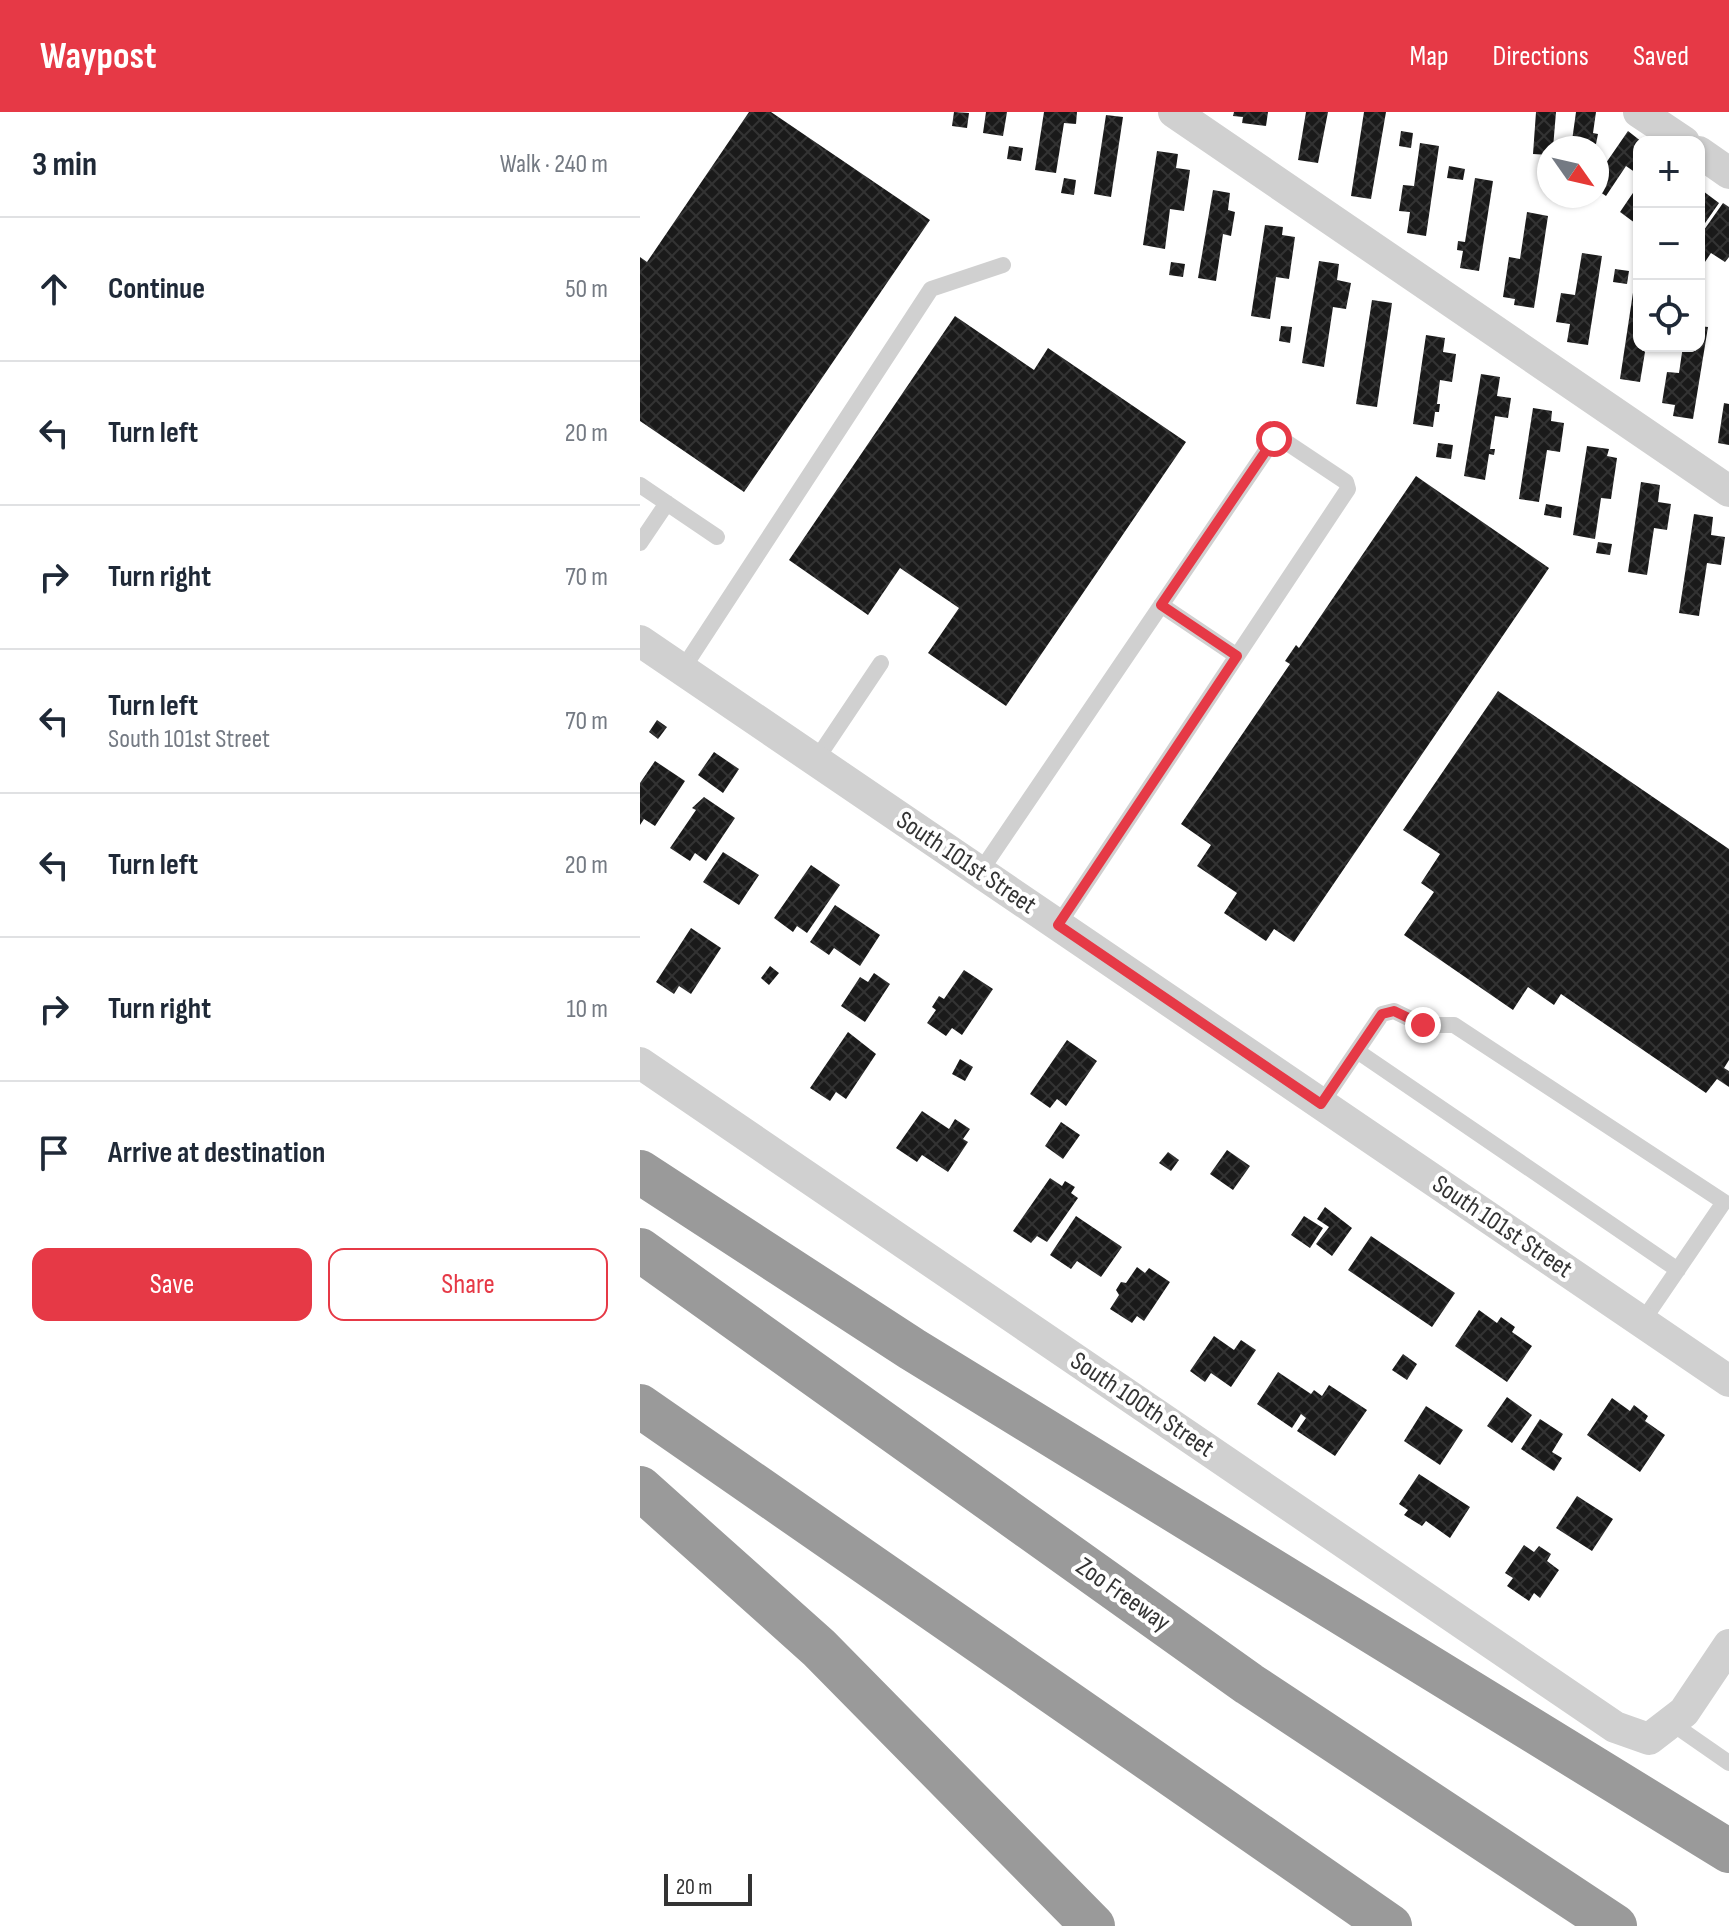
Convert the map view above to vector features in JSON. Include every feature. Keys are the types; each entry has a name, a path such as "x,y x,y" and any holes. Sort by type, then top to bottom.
{"highway":[{"path":"640,1172 912,1349 1729,1851"},
{"name":"Zoo Freeway","path":"640,1250 1249,1684 1615,1926"},
{"path":"640,1406 1390,1926"},
{"path":"640,1488 819,1648 1093,1926"}],"street":[{"path":"1174,112 1729,491"},
{"path":"1650,115 1676,136"},
{"path":"1705,156 1729,173"},
{"name":"South 101st Street","path":"640,641 1729,1381"},
{"name":"South 100th Street","path":"640,1063 1615,1727 1660,1730"},
{"path":"1660,1730 1684,1712 1729,1645"}],"lane":[{"path":"682,670 931,289 1003,265"},
{"path":"980,872 1274,439 1280,438 1346,482 1348,489 1058,925"},
{"path":"640,485 717,537"},
{"path":"640,543 667,503"},
{"path":"1161,605 1237,656"},
{"path":"816,760 881,663"},
{"path":"1321,1104 1382,1014 1394,1011 1423,1025 1454,1025 1726,1198 1642,1322"},
{"path":"1357,1051 1678,1270"},
{"path":"1660,1730 1729,1763"}],"building":[{"path":"749,112 771,112 930,220 744,492 640,421 640,257 647,262"},
{"path":"954,112 969,113 967,128 952,126"},
{"path":"986,112 1007,112 1003,136 983,133"},
{"path":"1044,112 1077,112 1076,124 1064,123 1056,173 1035,170"},
{"path":"1234,112 1268,112 1266,126 1242,123 1243,117 1233,116"},
{"path":"1306,112 1328,112 1318,163 1298,160"},
{"path":"1364,112 1386,112 1371,199 1351,196"},
{"path":"1536,112 1556,112 1554,136 1537,136 1537,154 1533,154"},
{"path":"1576,112 1596,112 1593,133 1598,136 1573,136"},
{"path":"1106,115 1123,117 1111,197 1094,194"},
{"path":"1401,131 1413,133 1411,148 1399,146"},
{"path":"1628,131 1634,136 1633,171 1626,166 1609,192 1609,159"},
{"path":"1420,143 1439,146 1426,236 1407,233 1410,212 1399,211 1403,185 1414,186"},
{"path":"1009,146 1023,148 1021,161 1007,159"},
{"path":"1157,151 1178,154 1176,168 1190,170 1184,211 1170,209 1165,249 1143,245"},
{"path":"1449,166 1465,169 1463,180 1447,178"},
{"path":"1064,178 1076,180 1074,195 1061,193"},
{"path":"1475,178 1493,181 1479,271 1460,268 1463,251 1457,250 1458,241 1465,242"},
{"path":"1213,190 1230,193 1228,210 1235,212 1231,236 1223,234 1216,281 1198,278"},
{"path":"1705,192 1719,203 1705,223"},
{"path":"1633,193 1633,222 1620,212"},
{"path":"1723,203 1729,207 1729,257 1725,262 1711,253 1705,262 1705,228"},
{"path":"1527,212 1548,216 1534,308 1514,305 1515,299 1503,297 1509,257 1520,259"},
{"path":"1265,225 1283,227 1282,235 1295,237 1289,279 1276,277 1270,319 1251,316"},
{"path":"1582,253 1602,256 1588,345 1567,342 1570,324 1556,322 1561,293 1575,295"},
{"path":"1319,261 1339,264 1337,280 1351,283 1346,309 1333,307 1324,367 1302,363"},
{"path":"1171,262 1185,264 1183,277 1169,275"},
{"path":"1615,269 1629,271 1627,284 1613,282"},
{"path":"1633,293 1633,352 1645,352 1640,382 1620,379"},
{"path":"1372,300 1392,303 1377,407 1356,404"},
{"path":"955,316 1034,370 1048,348 1186,442 1006,706 928,653 959,608 900,568 868,615 789,560"},
{"path":"1281,326 1292,327 1290,343 1279,341"},
{"path":"1426,335 1445,338 1443,352 1456,354 1452,382 1440,380 1439,412 1435,412 1433,427 1413,424"},
{"path":"1682,352 1704,352 1693,419 1673,416 1675,405 1662,403 1667,372 1679,373"},
{"path":"1481,374 1500,377 1497,396 1511,398 1508,418 1495,416 1490,449 1495,449 1494,455 1489,454 1485,480 1464,476"},
{"path":"1724,403 1729,404 1729,445 1718,443"},
{"path":"1533,408 1552,411 1551,421 1564,423 1560,452 1547,450 1539,502 1519,499"},
{"path":"1438,443 1453,445 1451,459 1436,457"},
{"path":"1587,446 1609,449 1607,456 1617,458 1611,499 1601,498 1595,539 1573,535"},
{"path":"1416,476 1549,568 1294,942 1274,929 1266,941 1224,913 1237,893 1197,866 1211,845 1181,824 1290,664 1285,661 1296,645 1299,648"},
{"path":"1641,482 1660,485 1658,502 1671,504 1667,530 1654,528 1647,575 1628,572"},
{"path":"1546,504 1562,507 1561,518 1544,515"},
{"path":"1694,514 1713,517 1711,535 1725,537 1721,565 1707,563 1699,616 1679,613"},
{"path":"1598,542 1612,544 1610,555 1596,553"},
{"path":"1498,691 1729,849 1729,1060 1724,1068 1729,1071 1729,1087 1717,1079 1706,1093 1561,994 1554,1005 1528,987 1513,1010 1404,935 1434,892 1421,883 1440,854 1403,830"},
{"path":"657,720 667,727 658,739 649,732"},
{"path":"714,752 739,769 723,793 698,775"},
{"path":"655,761 685,781 655,826 644,819 640,825 640,783"},
{"path":"704,797 735,818 706,861 695,853 690,861 670,848 696,810 692,808"},
{"path":"723,852 759,875 739,905 703,882"},
{"path":"811,865 840,885 807,933 797,926 793,932 774,918"},
{"path":"835,905 880,935 860,966 834,948 829,955 810,942"},
{"path":"691,928 721,948 691,994 679,986 674,994 656,982"},
{"path":"770,966 779,973 769,985 761,978"},
{"path":"964,970 993,989 962,1035 952,1028 946,1036 927,1023 936,1010 932,1007 939,996 944,999"},
{"path":"874,973 890,984 865,1022 841,1006 860,977 868,982"},
{"path":"848,1032 876,1054 846,1099 836,1092 830,1101 810,1088"},
{"path":"1067,1040 1097,1061 1066,1106 1057,1099 1050,1108 1030,1094"},
{"path":"960,1059 973,1067 965,1081 952,1074"},
{"path":"922,1111 949,1129 955,1119 970,1129 963,1139 968,1142 948,1172 922,1155 917,1162 896,1148"},
{"path":"1061,1122 1080,1135 1063,1159 1045,1146"},
{"path":"1227,1150 1250,1166 1233,1190 1210,1174"},
{"path":"1168,1152 1179,1160 1171,1171 1159,1163"},
{"path":"1050,1178 1062,1186 1065,1181 1075,1187 1071,1193 1078,1198 1047,1242 1037,1236 1031,1243 1013,1231"},
{"path":"1325,1207 1352,1228 1332,1256 1316,1244 1329,1227 1317,1219"},
{"path":"1076,1216 1122,1247 1101,1277 1077,1261 1071,1269 1050,1255"},
{"path":"1304,1216 1323,1228 1310,1248 1291,1235"},
{"path":"1371,1236 1455,1293 1432,1327 1348,1270"},
{"path":"1137,1267 1145,1273 1149,1268 1170,1282 1144,1321 1137,1316 1132,1323 1110,1309 1119,1295 1116,1290 1121,1282 1126,1283"},
{"path":"1479,1310 1497,1323 1501,1317 1515,1327 1512,1332 1532,1346 1507,1382 1455,1346"},
{"path":"1214,1336 1234,1350 1241,1340 1256,1350 1231,1387 1211,1373 1205,1382 1190,1371"},
{"path":"1403,1354 1417,1364 1407,1380 1392,1370"},
{"path":"1278,1372 1311,1394 1314,1390 1322,1396 1329,1385 1367,1410 1335,1456 1297,1431 1306,1418 1301,1414 1292,1428 1257,1404"},
{"path":"1507,1397 1532,1415 1512,1443 1487,1426"},
{"path":"1612,1398 1630,1411 1634,1405 1648,1416 1645,1421 1665,1435 1640,1472 1587,1435"},
{"path":"1426,1406 1463,1430 1440,1465 1404,1441"},
{"path":"1540,1419 1563,1434 1552,1452 1562,1458 1554,1471 1521,1449"},
{"path":"1419,1474 1470,1507 1450,1538 1426,1521 1422,1526 1404,1515 1408,1510 1399,1504"},
{"path":"1577,1496 1613,1519 1592,1551 1556,1528"},
{"path":"1524,1545 1534,1552 1539,1546 1551,1554 1547,1561 1559,1570 1540,1598 1534,1593 1529,1601 1507,1586 1513,1578 1505,1573"}],"route":[{"path":"1274,439 1161,605 1237,656 1058,925 1321,1104 1382,1014 1394,1011 1423,1025"}]}
